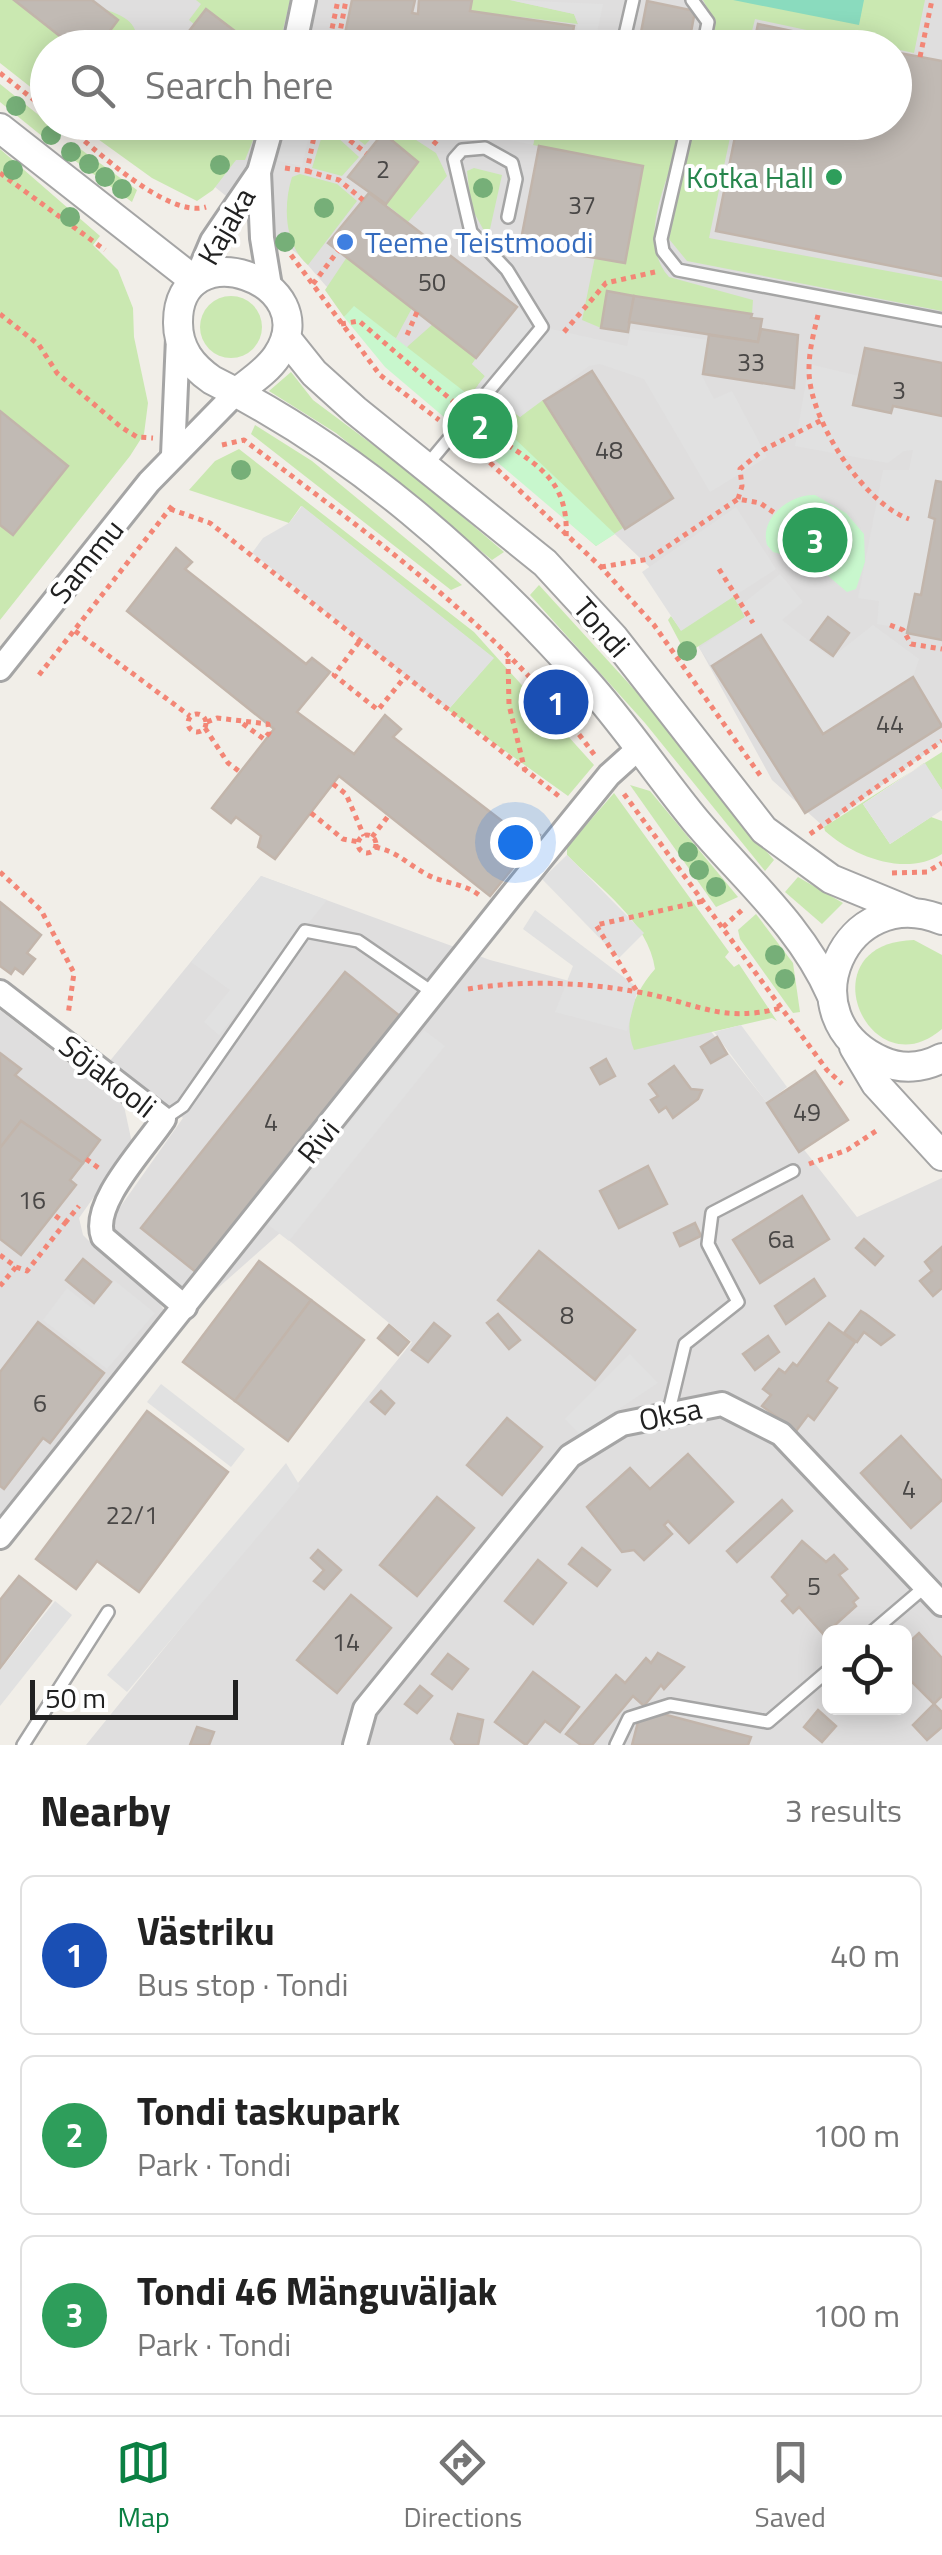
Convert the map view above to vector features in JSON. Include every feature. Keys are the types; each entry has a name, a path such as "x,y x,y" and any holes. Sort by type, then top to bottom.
{"street":[{"path":"298,30 304,0"},
{"path":"0,128 195,282"},
{"name":"Kajaka","path":"270,286 262,238 272,140"},
{"name":"Kajaka","path":"195,282 212,241 269,174"},
{"path":"173,456 178,338 183,298 195,282 228,271 270,286 281,304 286,338 267,368 237,392 197,369 178,338"},
{"name":"Tondi","path":"286,338 341,398 545,562 614,638 764,830 832,879 911,912 942,920"},
{"name":"Tondi","path":"237,392 320,439 426,523 584,679 697,822 808,946 832,994 836,1018 848,1038"},
{"name":"Sammu","path":"0,669 173,456 237,392"},
{"name":"Rivi","path":"0,1537 609,775 640,748"},
{"path":"832,994 837,961 852,936 887,915 911,912 942,900"},
{"name":"Sõjakooli","path":"0,992 164,1119 103,1204 99,1228 103,1237 185,1307"},
{"path":"848,1038 892,1066 914,1067 942,1058"},
{"path":"848,1038 876,1084 942,1156"},
{"name":"Oksa","path":"354,1745 365,1709 570,1456 622,1424 722,1404 781,1434 942,1604"}],"lane":[{"path":"626,30 633,0"},
{"path":"692,0 708,22 706,30"},
{"path":"683,140 664,214 664,252 678,270 942,320"},
{"path":"427,465 542,327 507,270 471,232 454,159 462,150 485,148 512,163 516,178 508,217"},
{"path":"164,1119 183,1106 306,931 358,941 435,994"},
{"path":"668,1415 685,1344 738,1302 708,1244 712,1213 793,1171"},
{"path":"880,1625 926,1586"},
{"path":"23,1745 108,1612"},
{"path":"616,1745 630,1718 670,1704 768,1722 822,1676"}],"path":[{"path":"332,30 338,0"},
{"path":"340,30 346,0"},
{"path":"920,57 932,0"},
{"path":"0,73 30,97"},
{"path":"85,140 152,192 185,209 211,205"},
{"path":"307,172 313,140"},
{"path":"349,140 366,153"},
{"path":"431,140 454,159"},
{"path":"269,174 286,167 339,180 364,200"},
{"path":"0,173 105,250"},
{"path":"146,201 152,192"},
{"path":"284,244 380,375 488,458 654,625 770,789"},
{"path":"313,284 338,250"},
{"path":"564,332 606,283 642,273"},
{"path":"822,297 808,371 824,419 858,481 874,500 909,518"},
{"path":"407,335 417,312"},
{"path":"0,314 38,345 57,373 121,427 137,438 152,438"},
{"path":"341,324 359,321 468,414 539,466 559,492 566,539"},
{"path":"600,567 650,559 738,499 742,486 740,469 763,450 824,419"},
{"path":"214,451 228,441 244,440 464,610 556,702 601,765"},
{"path":"738,499 760,503 776,514"},
{"path":"40,676 171,508 210,523 580,812"},
{"path":"719,569 752,623"},
{"path":"890,625 903,630 910,644 942,650"},
{"path":"75,630 190,716 192,730 239,721 268,724 269,732 264,740 239,721"},
{"path":"359,642 334,675 348,687 378,710 404,678"},
{"path":"508,656 510,705 525,771"},
{"path":"190,716 202,714 240,772"},
{"path":"800,824 813,833 942,740"},
{"path":"333,784 346,794 364,836"},
{"path":"619,787 827,1070 850,1092"},
{"path":"310,814 343,839 359,842"},
{"path":"372,837 389,816"},
{"path":"364,836 372,837"},
{"path":"359,842 364,836"},
{"path":"372,837 375,847"},
{"path":"359,842 364,852 375,847 397,852 427,875 467,886 499,911"},
{"path":"890,874 927,872 942,864"},
{"path":"0,872 42,910 74,973 68,1015"},
{"path":"636,992 596,924 704,901"},
{"path":"723,927 746,906"},
{"path":"435,994 493,984 636,992 719,1015 756,1015 781,1008"},
{"path":"793,1171 847,1150 886,1124"},
{"path":"0,1255 27,1271 65,1223 53,1214"},
{"path":"0,1288 16,1267"}],"shaded area":[{"path":"0,0 942,0 942,742 824,827 772,780 661,578 470,396 326,286 300,256 157,140 912,140 912,30 30,30"},
{"path":"510,0 603,4 598,30 577,30 574,14"},
{"path":"283,140 308,140 302,166 278,161"},
{"path":"517,307 542,327 627,346 631,329 708,340 701,374 714,399 732,391 767,457 710,492 644,379 600,364 589,366 520,417 478,385 485,376 472,364"},
{"path":"809,364 859,376 854,405 891,413 893,406 942,416 942,482 936,481 929,517 935,519 921,595 915,594 908,629 877,624 879,601 858,598 883,470 909,470 913,450 904,451 888,463 795,446"},
{"path":"302,506 494,658 448,710 252,553 263,538 289,523"},
{"path":"736,507 776,569 681,631 642,572"},
{"path":"780,574 803,602 782,620 831,658 873,625 919,659 913,677 823,734 761,636 712,666 699,648 745,617 740,606"},
{"path":"925,763 942,790 942,810 890,844 863,804"},
{"path":"567,855 644,933 619,958 542,879"},
{"path":"261,876 490,960 698,1015 857,1217 942,1178 942,1745 86,1745 412,1342 280,1233 201,1303 106,1227 183,1118 109,1062"},
{"path":"261,876 327,900 219,1035 204,1022 230,990 191,962"},
{"path":"535,910 638,988 627,1031 555,1012 573,966 523,929"},
{"path":"0,1010 124,1106 132,1143 79,1218 83,1235 154,1295 164,1310 159,1327 0,1524"},
{"path":"741,1025 787,1087 767,1103 714,1032"},
{"path":"424,1030 445,1046 289,1241 267,1224"},
{"path":"114,1280 155,1313 107,1369 43,1320 67,1288 92,1308"},
{"path":"630,1354 658,1383 580,1435 565,1419"},
{"path":"161,1384 245,1449 231,1467 147,1402"},
{"path":"286,1463 300,1486 127,1692 107,1675"},
{"path":"55,1601 72,1615 0,1706 0,1670"}],"green space":[{"path":"0,0 100,8 130,22 134,30 30,30 30,87 0,63"},
{"path":"196,0 290,0 283,30 233,30 207,9 194,24 189,20 201,4"},
{"path":"472,0 510,0 574,14 578,24 470,11"},
{"path":"703,0 925,0 914,53 912,30 806,30 755,19 752,30 712,30 714,21"},
{"path":"733,0 864,0 859,25"},
{"path":"0,84 30,108 30,126 0,102"},
{"path":"99,140 253,140 245,160 236,160 213,190 197,201 152,178"},
{"path":"321,140 340,140 359,157 342,176 312,168"},
{"path":"391,140 416,140 436,153 447,176 408,222 386,204 418,162"},
{"path":"534,140 679,140 658,207 655,245 659,262 669,277 753,300 752,314 607,292 601,328 582,320 595,257 625,262 643,166 533,145"},
{"path":"689,140 729,140 709,238 942,281 942,311 687,261 669,239"},
{"path":"72,143 137,190 132,202 67,155"},
{"path":"0,149 100,236 93,245 118,270 133,308 134,337 148,403 144,434 130,456 0,620 0,525 14,535 68,466 0,411"},
{"path":"474,168 502,175 488,238 471,207 467,171"},
{"path":"300,174 337,184 357,201 308,265 294,247 288,224 289,188 292,177"},
{"path":"347,257 412,308 396,338 348,314 344,317 325,290"},
{"path":"231,296 253,305 262,327 253,349 231,358 209,349 200,327 209,305"},
{"path":"354,306 470,396 615,534 596,546 385,367 344,317"},
{"path":"433,324 476,358 472,364 485,376 451,420 391,371 408,346"},
{"path":"291,372 313,400 416,477 504,552 492,560 336,433 269,391"},
{"path":"493,396 520,417 542,398 623,528 596,546 465,431"},
{"path":"255,425 312,461 462,585 451,590 251,434"},
{"path":"239,449 474,632 594,765 568,796 448,710 493,658 301,506 289,523 189,490 215,461"},
{"path":"815,495 846,513 864,534 865,562 856,589 847,592 813,563 773,552 767,545 768,526 779,509 796,499"},
{"path":"539,585 652,709 712,789 774,860 765,871 645,723 530,595"},
{"path":"733,596 745,617 686,654 668,620 671,616 681,630"},
{"path":"942,752 942,790 924,763"},
{"path":"912,771 863,804 890,844 931,817 942,821 942,854 913,864 881,861 850,849 825,831 824,827"},
{"path":"630,785 650,791 738,897 716,907"},
{"path":"614,793 729,952 725,957 734,967 739,964 777,1021 772,1018 634,1050 630,1017 636,997 655,969 651,952 633,921 567,855 567,847"},
{"path":"798,877 843,903 822,924 785,892"},
{"path":"756,914 793,963 800,1012 793,1013 740,939 738,930"},
{"path":"914,940 942,955 942,1029 915,1043 891,1042 872,1029 859,1009 855,986 862,964 881,947"}],"building":[{"path":"14,0 92,0 118,20 110,30 52,30"},
{"path":"352,0 415,0 412,13 418,14 419,0 472,0 470,11 574,26 573,30 346,30"},
{"path":"647,1 695,11 691,30 641,30"},
{"path":"206,9 234,30 190,30"},
{"path":"758,24 787,30 757,30"},
{"name":"Kotka Hall","path":"912,55 942,61 942,276 716,231 734,140 912,140"},
{"path":"377,140 391,140 418,162 386,204 348,177"},
{"path":"539,146 643,166 625,263 520,245"},
{"path":"369,193 517,307 476,358 328,243"},
{"path":"607,291 634,296 628,332 601,328"},
{"path":"634,296 752,314 751,318 762,319 758,342 629,322"},
{"path":"761,329 798,335 794,388 703,374 709,335 758,342"},
{"path":"865,348 942,363 942,416 893,406 891,413 853,405"},
{"path":"592,371 673,498 625,529 544,401"},
{"path":"0,411 68,466 13,535 0,525"},
{"path":"936,481 942,482 942,640 907,633 915,594 921,595 935,519 929,517"},
{"path":"176,548 192,562 185,569 306,664 312,658 330,672 297,712 354,754 385,715 401,729 393,737 515,831 522,822 540,835 490,896 339,776 275,859 258,847 261,836 236,817 231,823 212,808 274,729 127,611"},
{"path":"828,617 849,633 833,656 811,640"},
{"path":"761,635 823,734 913,677 942,726 805,813 712,666"},
{"path":"0,902 41,935 27,953 35,959 23,974 15,968 11,974 0,966"},
{"path":"345,972 401,1017 197,1273 141,1228"},
{"path":"717,1037 727,1054 711,1063 701,1047"},
{"path":"0,1053 21,1069 15,1075 100,1140 83,1163 21,1121 0,1148"},
{"path":"606,1059 615,1076 600,1084 591,1068"},
{"path":"674,1066 691,1089 702,1090 698,1099 673,1118 666,1107 659,1112 651,1100 658,1096 649,1084"},
{"path":"815,1071 848,1120 799,1152 767,1103"},
{"path":"21,1121 83,1163 70,1180 76,1185 21,1255 0,1239 0,1148"},
{"path":"648,1166 667,1204 619,1228 600,1191"},
{"path":"802,1196 829,1239 760,1283 733,1240"},
{"path":"695,1223 701,1236 680,1246 674,1233"},
{"path":"864,1239 883,1256 875,1265 856,1248"},
{"path":"942,1247 942,1288 933,1296 920,1281 932,1271 925,1262"},
{"path":"539,1251 635,1330 595,1380 498,1300"},
{"path":"83,1259 111,1282 94,1303 66,1280"},
{"path":"259,1261 311,1300 235,1401 183,1362"},
{"path":"814,1279 825,1296 786,1324 775,1306"},
{"path":"311,1300 364,1340 288,1441 235,1401"},
{"path":"861,1311 894,1335 881,1345 864,1332 857,1342 844,1333"},
{"path":"498,1314 520,1340 509,1349 487,1323"},
{"path":"38,1322 104,1373 50,1443 43,1438 4,1489 0,1486 0,1372"},
{"path":"434,1323 450,1336 428,1362 412,1350"},
{"path":"829,1323 855,1342 827,1381 837,1388 814,1420 808,1415 796,1431 762,1406 771,1395 763,1389 779,1369 785,1373 793,1363 797,1366"},
{"path":"389,1325 409,1342 398,1355 378,1338"},
{"path":"768,1336 779,1352 755,1370 743,1354"},
{"path":"381,1391 394,1403 385,1414 371,1402"},
{"path":"147,1411 228,1472 139,1592 97,1561 76,1589 36,1559"},
{"path":"507,1418 542,1447 502,1495 467,1465"},
{"path":"901,1436 942,1481 942,1500 911,1528 861,1473"},
{"path":"688,1454 733,1502 689,1543 668,1521 664,1525 672,1534 644,1560 634,1550 622,1552 587,1507 630,1468 650,1489"},
{"path":"437,1497 474,1528 417,1596 380,1565"},
{"path":"782,1500 792,1511 737,1562 727,1551"},
{"path":"802,1541 826,1562 834,1555 847,1569 839,1575 858,1598 853,1602 856,1606 835,1625 822,1625 822,1633 799,1607 793,1613 782,1601 788,1595 772,1577"},
{"path":"582,1548 610,1570 597,1586 569,1564"},
{"path":"318,1550 341,1570 324,1589 314,1581 324,1570 311,1558"},
{"path":"538,1560 566,1583 533,1624 505,1601"},
{"path":"19,1576 51,1601 0,1668 0,1600"},
{"path":"351,1595 391,1628 337,1693 297,1660"},
{"path":"919,1633 942,1658 942,1696 934,1704 912,1682 912,1640"},
{"path":"658,1653 684,1667 664,1689 661,1685 644,1706 633,1696 592,1745 581,1745 566,1734 616,1675 625,1683 646,1658 651,1663"},
{"path":"448,1654 468,1669 452,1689 432,1674"},
{"path":"533,1672 579,1707 560,1732 545,1721 526,1745 495,1722"},
{"path":"420,1686 432,1696 417,1713 405,1704"},
{"path":"934,1704 942,1712 942,1727 927,1740 913,1725"},
{"path":"818,1710 836,1726 822,1742 804,1727"},
{"path":"659,1713 751,1737 748,1745 632,1745 638,1722"},
{"path":"458,1714 483,1720 478,1745 456,1745 451,1739"},
{"path":"197,1727 214,1732 209,1745 190,1745"}],"place":[{"name":"Kotka Hall","path":"834,177"},
{"name":"Teeme Teistmoodi","path":"345,242"},
{"name":"Tondi taskupark","path":"480,426"},
{"name":"Tondi 46 Mänguväljak","path":"815,540"},
{"name":"Västriku","path":"556,702"}]}
